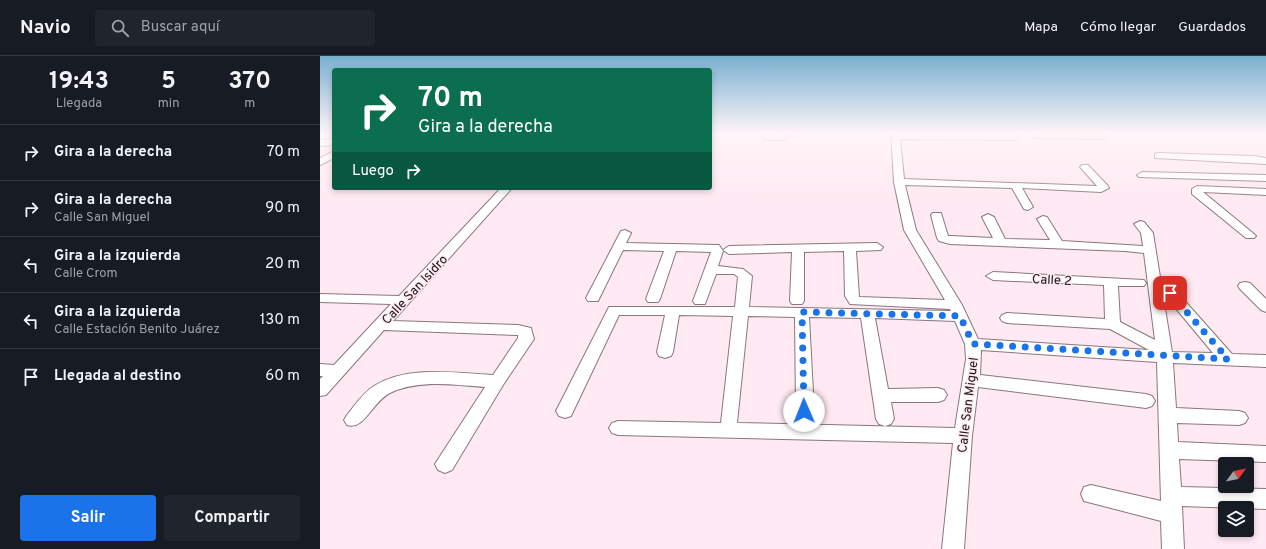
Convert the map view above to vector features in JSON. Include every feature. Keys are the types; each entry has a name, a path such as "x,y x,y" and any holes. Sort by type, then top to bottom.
{"street":[{"path":"320,162 330,156"},
{"name":"Calle San Miguel","path":"897,156 899,182 910,230 957,311 973,344 974,359 963,436 953,549"},
{"path":"1158,156 1254,159 1266,161"},
{"path":"1254,159 1266,157"},
{"path":"899,182 1017,182 1100,189 1104,188 1084,167"},
{"path":"1142,175 1266,178"},
{"path":"1017,182 1028,207"},
{"path":"1250,236 1196,192 1197,189 1264,193"},
{"name":"Calle San Isidro","path":"320,390 506,190"},
{"path":"938,215 943,238 946,239 1001,243 1125,247 1149,250"},
{"path":"988,217 1001,243"},
{"path":"1043,219 1059,244"},
{"path":"1140,224 1147,233 1164,354 1173,549"},
{"path":"593,298 625,234"},
{"path":"618,246 710,247 723,251 876,246"},
{"path":"653,299 670,247"},
{"path":"850,248 852,296 855,300 929,302 957,311"},
{"path":"798,249 804,411"},
{"path":"700,300 711,270 723,251"},
{"path":"711,270 736,270 742,272 745,276 729,421"},
{"name":"Calle 2","path":"993,276 1139,283"},
{"path":"1111,282 1113,324"},
{"path":"1245,286 1266,307"},
{"path":"1170,293 1228,359"},
{"path":"320,298 404,300"},
{"path":"566,411 614,310 740,312 800,306 867,313 957,311"},
{"path":"665,352 673,311"},
{"path":"867,313 885,419"},
{"path":"1007,318 1113,324 1164,354"},
{"path":"381,325 518,330 526,332 526,339 497,381 445,464"},
{"path":"973,344 1266,361"},
{"path":"320,370 338,371"},
{"path":"353,420 380,390 394,384 427,379 497,381"},
{"path":"971,380 1146,401"},
{"path":"882,396 938,395"},
{"path":"1167,415 1239,418"},
{"path":"618,428 963,436"},
{"path":"1168,450 1266,454"},
{"path":"1091,494 1171,505 1266,499"}],"route":[{"path":"804,411 802,312 960,316 973,344 1164,357 1228,359 1170,293"}]}
